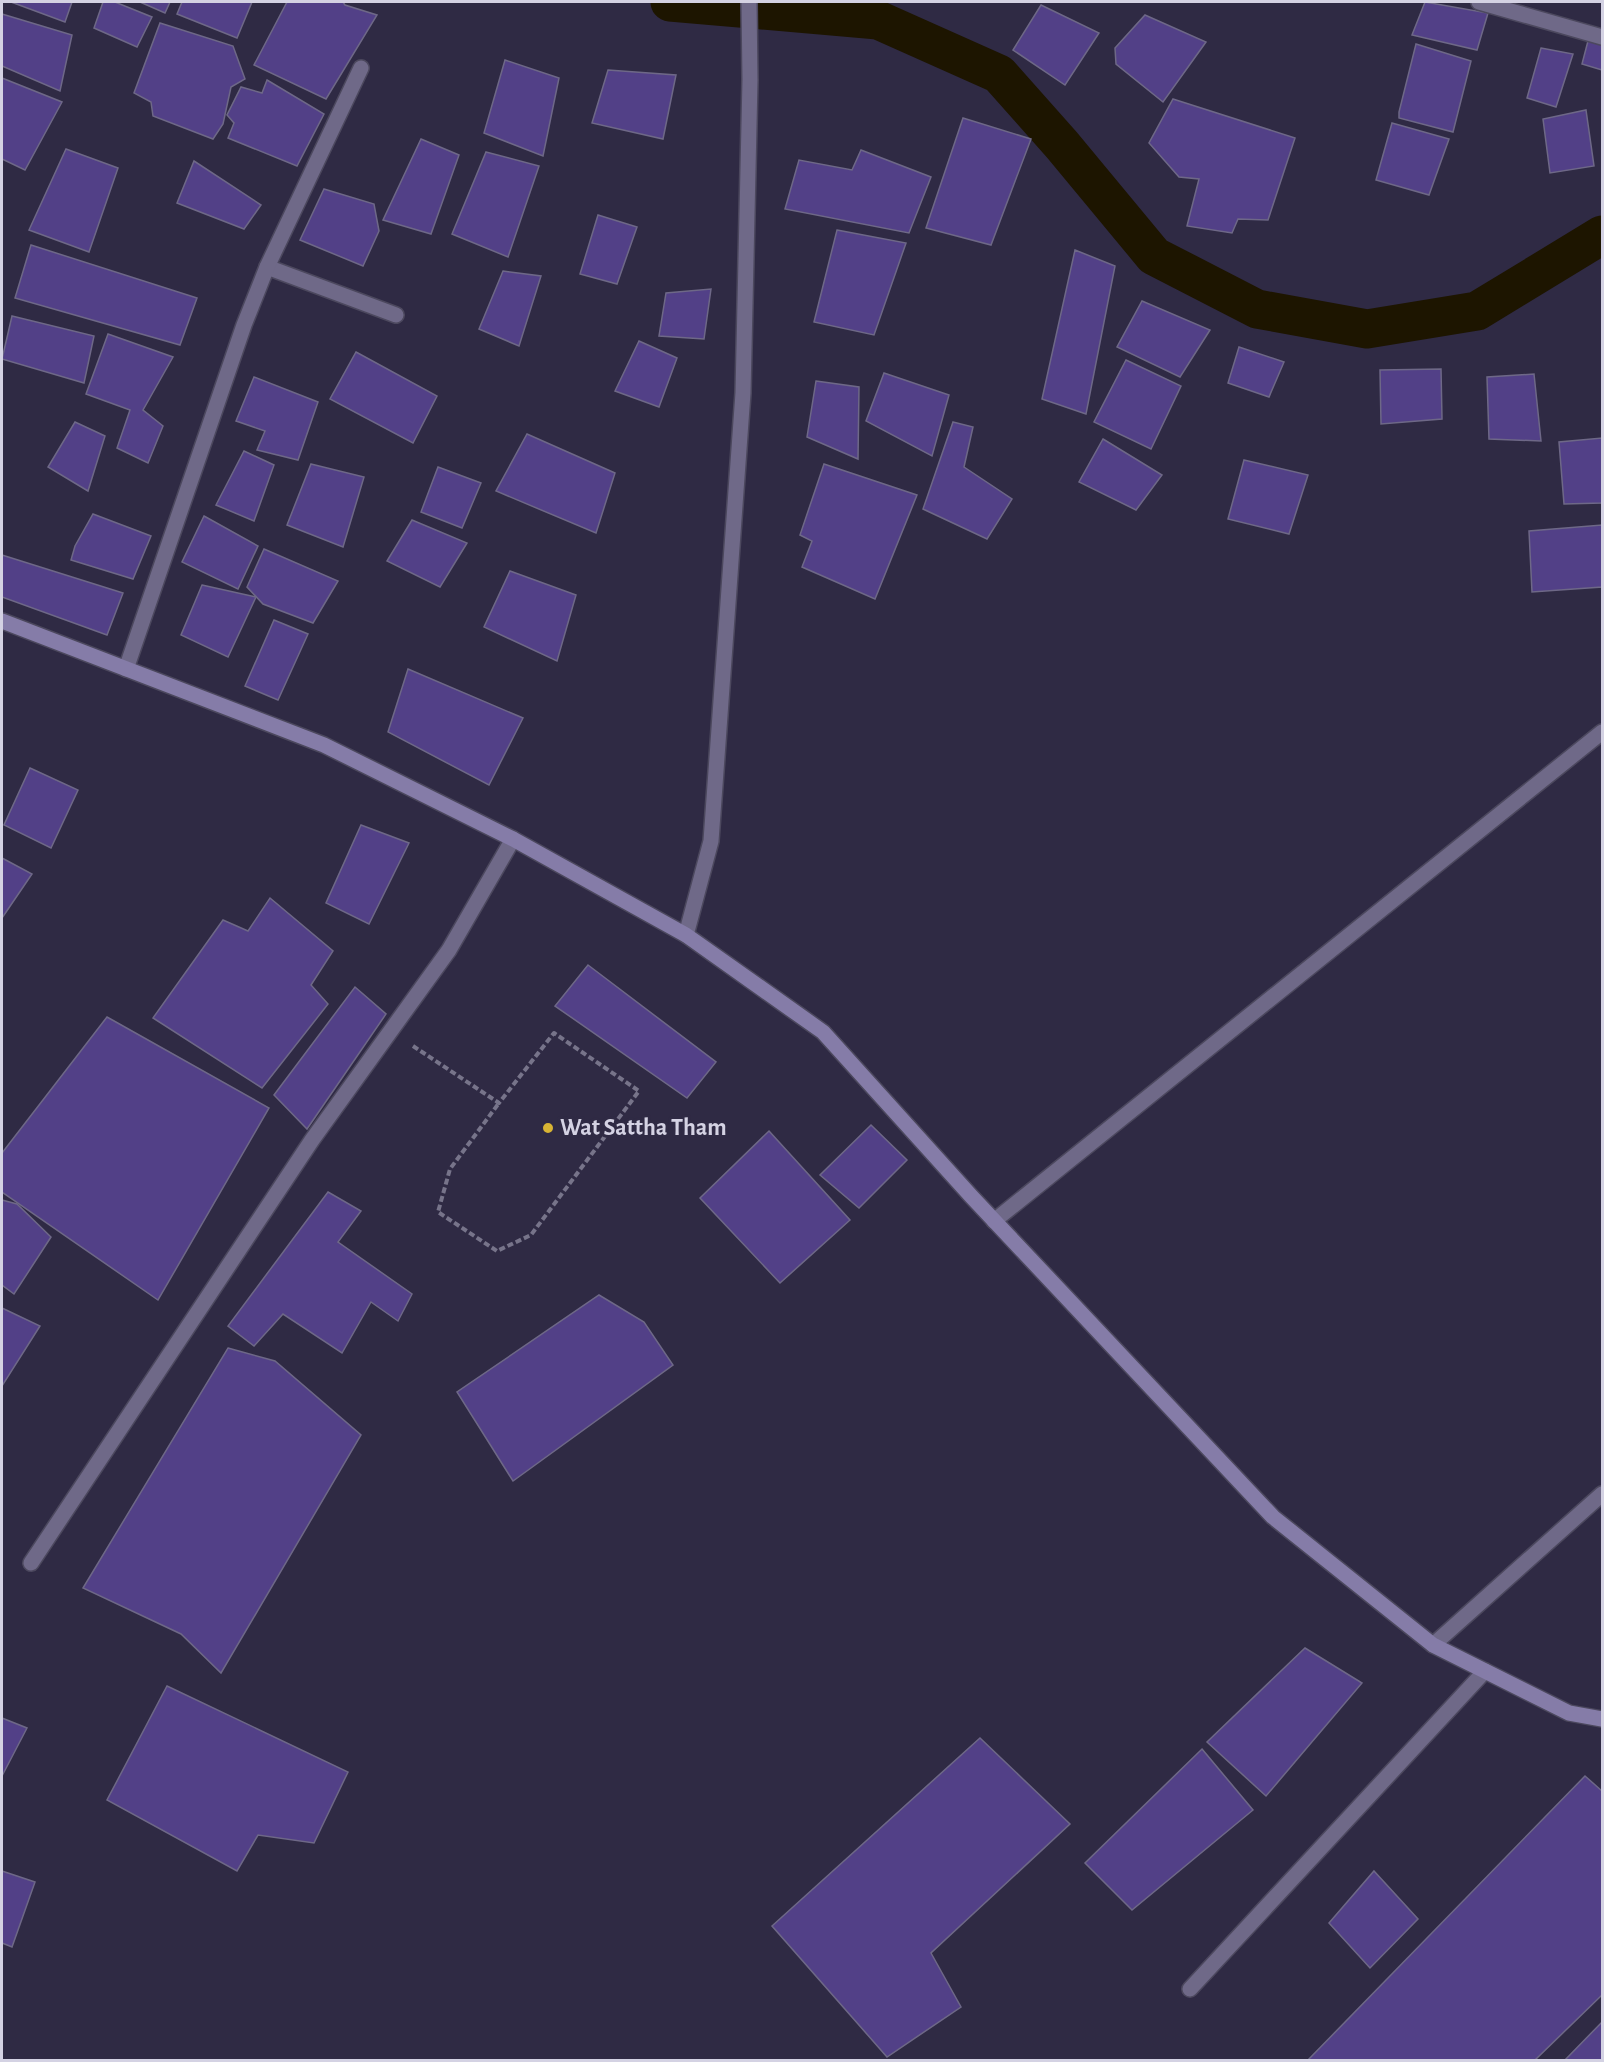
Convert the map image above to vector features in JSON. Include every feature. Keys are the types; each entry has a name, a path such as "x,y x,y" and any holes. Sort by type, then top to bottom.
{"street":[{"path":"686,935 711,841 743,393 750,80 748,2"},
{"path":"1479,2 1602,37"},
{"path":"126,669 244,325 267,267 361,68"},
{"path":"267,267 396,315"},
{"path":"2,621 324,745 513,839 686,935 823,1032 994,1221 1273,1517 1433,1645 1569,1713 1602,1719"},
{"path":"994,1221 1602,732"},
{"path":"31,1563 306,1150 449,950 513,839"},
{"path":"1433,1645 1602,1494"},
{"path":"1190,1989 1485,1671"}],"path":[{"path":"390,1030 499,1103"},
{"path":"554,1034 639,1091 531,1235 497,1251 438,1212 450,1169 499,1103 554,1034"}],"building":[{"path":"11,2 72,2 65,22"},
{"path":"103,2 115,2 152,17 137,47 94,28"},
{"path":"140,2 170,2 165,13"},
{"path":"182,2 252,2 237,38 177,14"},
{"path":"287,2 343,2 345,5 377,15 326,99 254,65"},
{"path":"1425,2 1488,13 1477,50 1412,35"},
{"path":"1041,5 1099,33 1065,85 1013,50"},
{"path":"2,14 72,35 60,91 2,66"},
{"path":"1145,15 1206,42 1163,102 1116,64 1115,48"},
{"path":"160,23 233,46 245,79 231,87 223,124 213,139 153,116 151,102 134,93"},
{"path":"1588,41 1602,44 1602,70 1582,64"},
{"path":"1416,44 1471,61 1453,132 1399,118"},
{"path":"1541,48 1573,54 1556,107 1527,98"},
{"path":"505,60 559,78 543,156 484,133"},
{"path":"608,70 676,75 663,139 592,123"},
{"path":"2,78 62,102 25,170 2,159"},
{"path":"267,80 324,114 297,166 228,138 234,123 227,115 241,87 262,93"},
{"path":"1173,99 1295,138 1268,220 1238,219 1232,233 1187,226 1199,179 1179,177 1149,143"},
{"path":"1586,110 1594,166 1550,173 1543,119"},
{"path":"963,118 1031,139 991,245 926,228"},
{"path":"1392,123 1449,139 1429,195 1376,180"},
{"path":"421,139 459,155 431,234 383,220"},
{"path":"66,149 118,168 89,252 29,230"},
{"path":"861,150 931,177 909,233 785,209 799,160 852,170"},
{"path":"486,152 539,166 508,257 452,234"},
{"path":"194,161 261,205 244,229 177,203"},
{"path":"324,189 374,204 379,231 363,266 300,240"},
{"path":"598,215 637,227 617,284 580,274"},
{"path":"837,230 906,243 874,335 814,322"},
{"path":"31,245 197,298 180,345 15,298"},
{"path":"1075,250 1115,266 1086,414 1042,399"},
{"path":"503,271 541,276 519,346 479,329"},
{"path":"711,289 704,339 659,336 666,293"},
{"path":"1142,301 1210,330 1180,377 1117,347"},
{"path":"12,316 94,336 84,383 2,359"},
{"path":"108,334 173,357 143,410 163,426 148,463 117,448 130,410 86,394"},
{"path":"639,341 677,358 659,407 615,391"},
{"path":"1239,347 1284,362 1269,397 1228,383"},
{"path":"356,352 437,396 413,443 330,399"},
{"path":"1126,360 1181,386 1151,449 1094,422"},
{"path":"1441,369 1442,419 1381,424 1380,370"},
{"path":"884,373 949,395 932,456 866,421"},
{"path":"1534,374 1541,441 1489,439 1487,377"},
{"path":"254,377 318,402 298,460 257,450 265,431 236,421"},
{"path":"816,381 859,387 858,459 807,437"},
{"path":"75,422 105,436 88,491 48,467"},
{"path":"953,422 973,427 964,467 1012,499 987,539 923,509"},
{"path":"527,434 615,473 596,533 496,491"},
{"path":"1602,438 1602,503 1564,504 1559,442"},
{"path":"1103,439 1162,475 1136,510 1079,482"},
{"path":"244,451 274,465 254,521 216,505"},
{"path":"1244,460 1308,475 1289,534 1228,519"},
{"path":"311,464 364,477 343,547 287,525"},
{"path":"824,464 917,495 875,599 802,567 812,541 800,535"},
{"path":"438,467 481,483 462,528 421,512"},
{"path":"93,514 151,536 133,579 71,560 75,546"},
{"path":"204,516 258,546 238,589 182,562"},
{"path":"412,520 467,543 440,587 387,561"},
{"path":"1602,525 1602,587 1532,592 1529,531"},
{"path":"264,549 338,581 313,623 263,604 247,587"},
{"path":"2,555 123,593 107,635 2,597"},
{"path":"510,571 576,595 557,661 484,627"},
{"path":"202,585 256,597 228,657 181,635"},
{"path":"274,620 308,634 278,700 245,686"},
{"path":"408,669 523,718 489,785 388,732"},
{"path":"30,768 78,790 51,848 4,825"},
{"path":"361,825 409,843 369,924 326,903"},
{"path":"2,858 32,874 2,918"},
{"path":"270,898 333,951 311,985 328,1004 262,1088 153,1018 223,920 248,931"},
{"path":"588,965 716,1062 687,1098 555,1006"},
{"path":"355,987 386,1014 307,1129 274,1095"},
{"path":"107,1017 269,1108 158,1300 2,1192 2,1153"},
{"path":"871,1125 907,1160 859,1208 820,1175"},
{"path":"769,1131 850,1220 780,1283 700,1198"},
{"path":"328,1192 361,1211 338,1242 412,1294 398,1321 371,1302 342,1353 283,1314 254,1346 228,1326"},
{"path":"2,1200 17,1204 51,1237 14,1294 2,1285"},
{"path":"599,1295 644,1322 673,1365 513,1481 457,1392"},
{"path":"2,1308 40,1326 2,1386"},
{"path":"228,1348 275,1361 361,1435 221,1673 181,1634 83,1588"},
{"path":"1305,1648 1362,1683 1266,1796 1207,1742"},
{"path":"167,1686 348,1772 314,1843 258,1835 237,1871 107,1800"},
{"path":"2,1718 27,1728 2,1776"},
{"path":"980,1738 1070,1824 931,1953 961,2007 887,2057 772,1926"},
{"path":"1202,1749 1253,1810 1132,1910 1085,1863"},
{"path":"1585,1776 1602,1791 1602,1995 1535,2060 1308,2060"},
{"path":"2,1871 35,1882 12,1947 2,1943"},
{"path":"1374,1871 1418,1919 1370,1968 1329,1923"},
{"path":"1602,2022 1602,2060 1565,2060"}],"waterway":[{"path":"670,2 878,20 999,74 1062,145 1154,256 1257,309 1367,329 1477,311 1602,235"}],"place":[{"name":"Wat Sattha Tham","path":"548,1128"}]}
